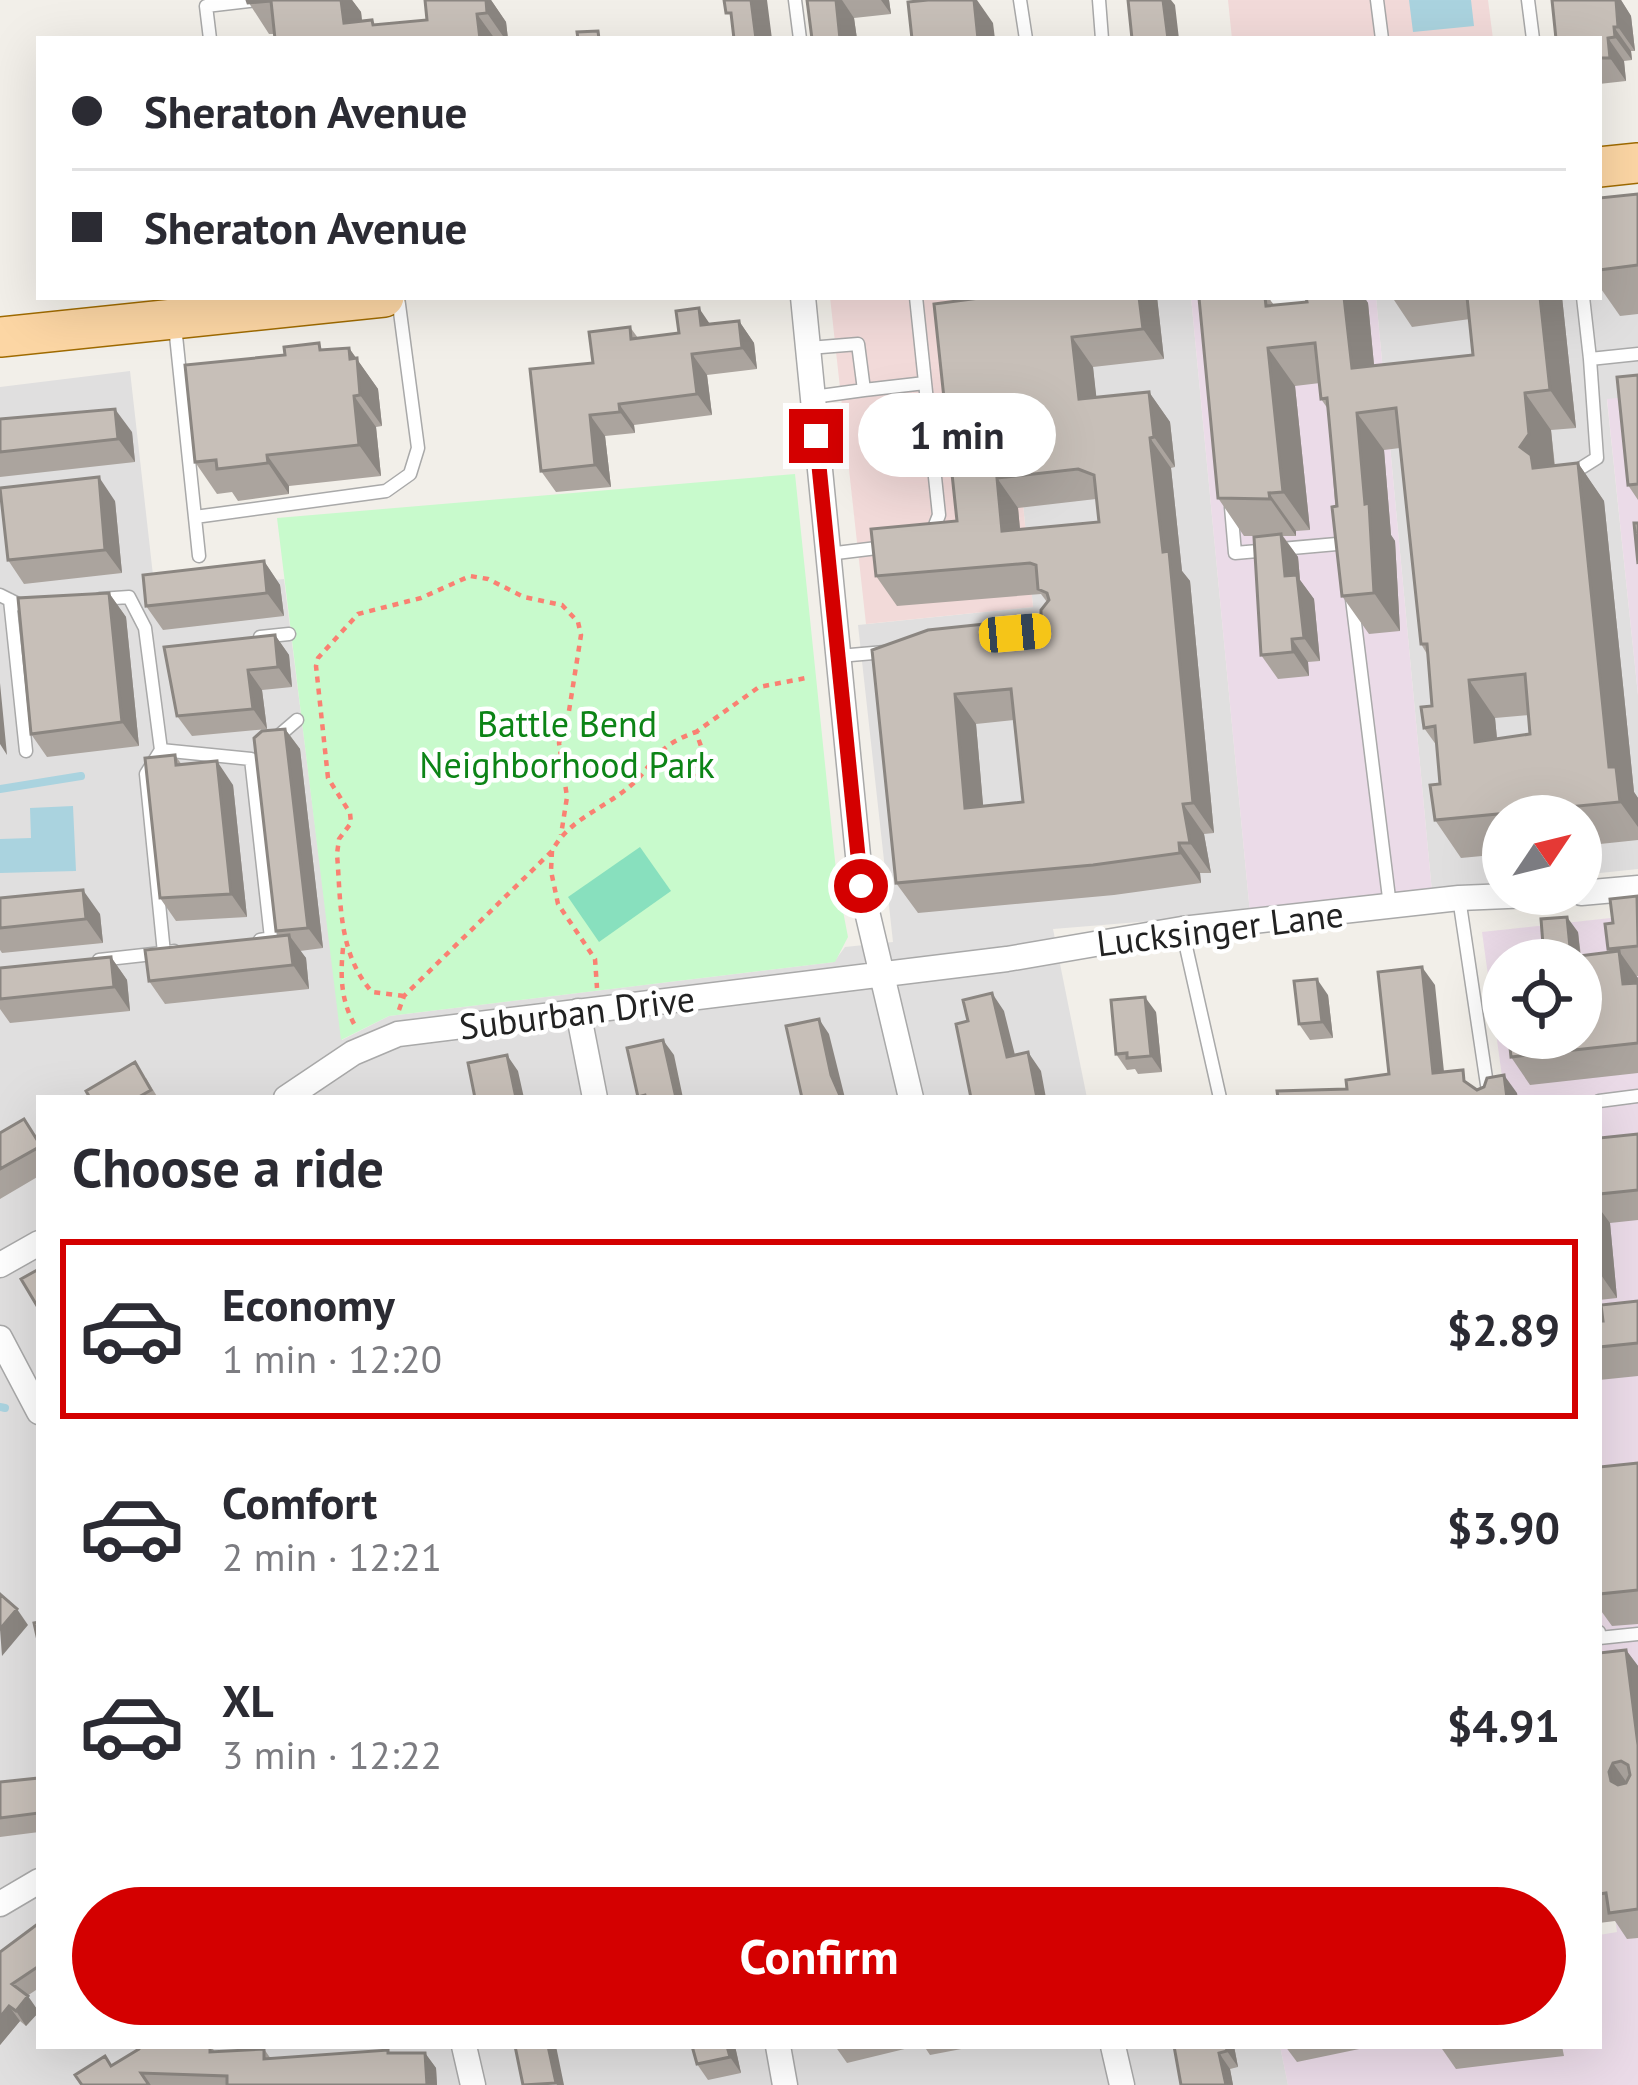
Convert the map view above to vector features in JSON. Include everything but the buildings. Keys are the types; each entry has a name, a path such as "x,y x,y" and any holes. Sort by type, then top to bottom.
{"main road":[{"path":"1602,167 1638,163"},
{"path":"0,338 174,319 239,305 330,300"}],"street":[{"path":"803,300 861,886 910,1095"},
{"path":"1602,891 1638,888"},
{"name":"Lucksinger Lane","path":"884,974 1182,929 1482,897"},
{"name":"Suburban Drive","path":"290,1095 353,1053 398,1034 884,974"},
{"path":"578,1011 594,1095"},
{"path":"0,1265 36,1245"},
{"path":"0,1338 36,1406"},
{"path":"0,1904 36,1883"},
{"path":"465,2049 473,2085"},
{"path":"779,2049 785,2085"},
{"path":"1114,2049 1122,2085"}],"lane":[{"path":"209,36 206,6 257,0"},
{"path":"795,0 800,36"},
{"path":"1020,0 1026,36"},
{"path":"1099,0 1102,36"},
{"path":"1377,0 1382,36"},
{"path":"1528,0 1533,36"},
{"path":"195,518 386,491 410,474 418,448 398,300"},
{"path":"916,300 940,515 933,532 919,542"},
{"path":"1557,483 1598,458 1583,300"},
{"path":"174,319 199,556"},
{"path":"808,348 858,344 864,390"},
{"path":"1590,359 1638,354"},
{"path":"813,397 925,383"},
{"path":"1229,488 1235,553 1348,542 1349,562"},
{"path":"828,554 900,544"},
{"path":"1351,583 1390,907"},
{"path":"80,602 129,596 145,628 161,750 146,773 164,953"},
{"path":"5,598 24,607 43,605"},
{"path":"5,598 26,751"},
{"path":"242,640 289,634"},
{"path":"148,650 172,647"},
{"path":"838,656 897,651"},
{"path":"161,750 251,759 297,721"},
{"path":"251,759 271,938 251,941"},
{"path":"1459,898 1489,1095"},
{"path":"1182,929 1219,1095"},
{"path":"79,962 187,950"},
{"path":"1602,1101 1638,1096"},
{"path":"1602,1638 1638,1634"}],"path":[{"path":"357,1029 345,1010 337,854 339,839 351,823 350,812 328,778 318,658 358,614 370,608 421,598 470,576 488,579 524,596 562,604 573,614 581,635 559,743 567,797 561,835 552,851 404,996 399,1010"},
{"path":"561,835 634,783 658,750 696,732 770,682 806,678"},
{"path":"692,779 703,752 696,732"},
{"path":"552,851 550,871 558,904 595,959 597,988"},
{"path":"344,942 372,992 404,996"}],"shaded area":[{"path":"1228,0 1488,0 1493,36 1232,36"},
{"path":"1638,198 1638,396 1607,400 1638,695 1638,869 1602,873 1602,795 1482,795 1482,886 1432,892 1376,300 1602,300 1602,202"},
{"path":"830,300 1003,300 1033,607 866,624"},
{"path":"1003,300 1191,300 1250,913 1053,929 1086,1095 36,1095 36,2049 1281,2049 1288,2085 0,2085 0,387 130,371 155,593 284,579 342,1040 389,1016 834,962 845,947 893,942 858,625 1033,607"},
{"path":"1191,300 1376,300 1432,892 1250,913"},
{"path":"1638,396 1638,695 1607,399"},
{"path":"1638,915 1638,2085 1288,2085 1281,2049 1602,2049 1602,1934 1617,1932 1602,1804 1602,1095 1505,1095 1500,1059 1602,1059 1602,939 1483,939 1482,932"}],"green space":[{"name":"Battle Bend Neighborhood Park","path":"795,474 837,880 848,937 835,962 389,1016 341,1040 277,518"},
{"path":"640,847 671,891 599,942 568,897"}],"water":[{"path":"1409,0 1471,0 1474,26 1413,32"},
{"path":"73,806 76,871 0,873 0,839 31,838 30,808"}],"waterway":[{"path":"0,789 81,776"},
{"path":"0,1407 5,1408"}],"route":[{"path":"816,436 861,886"}]}
